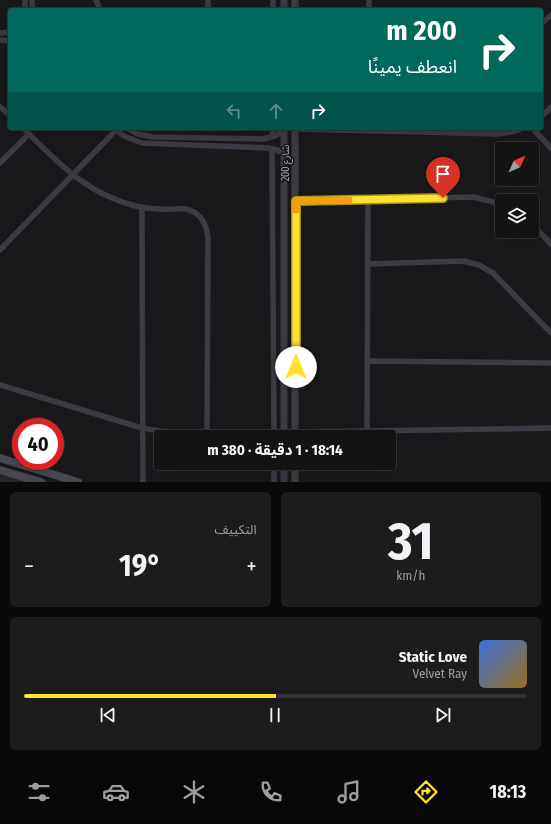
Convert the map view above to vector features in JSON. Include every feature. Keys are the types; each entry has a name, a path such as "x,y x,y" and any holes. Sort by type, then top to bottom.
{"main road":[{"path":"0,458 78,482"},
{"path":"0,470 41,482"}],"street":[{"path":"543,22 551,15"},
{"path":"543,115 551,107"},
{"path":"26,130 73,175 85,184 112,199 142,207 187,209 194,212 205,224 207,231 207,430"},
{"path":"0,250 73,175 114,130"},
{"path":"116,130 124,136 142,143 272,149 284,154"},
{"path":"131,130 138,134 153,137 263,139 272,137 281,130"},
{"path":"272,130 272,137"},
{"name":"شارع 200","path":"284,130 284,430"},
{"name":"شارع 200","path":"295,130 295,430"},
{"path":"362,130 497,134 518,130"},
{"path":"534,130 551,148"},
{"path":"0,162 29,134"},
{"path":"272,149 274,430"},
{"path":"296,201 473,198 495,203"},
{"path":"367,430 368,200"},
{"path":"142,207 143,482"},
{"path":"539,231 551,244"},
{"path":"367,264 464,261 479,265 493,273 551,333"},
{"path":"367,361 551,363"},
{"path":"0,385 142,428 154,430"},
{"path":"396,431 551,428"},
{"path":"274,470 274,482"},
{"path":"284,470 284,482"},
{"path":"295,470 295,482"}],"shaded area":[{"path":"0,467 53,482 0,482"}],"slow traffic":[{"path":"296,210 296,201 349,200"}],"route":[{"path":"296,367 296,201 443,198"}]}
